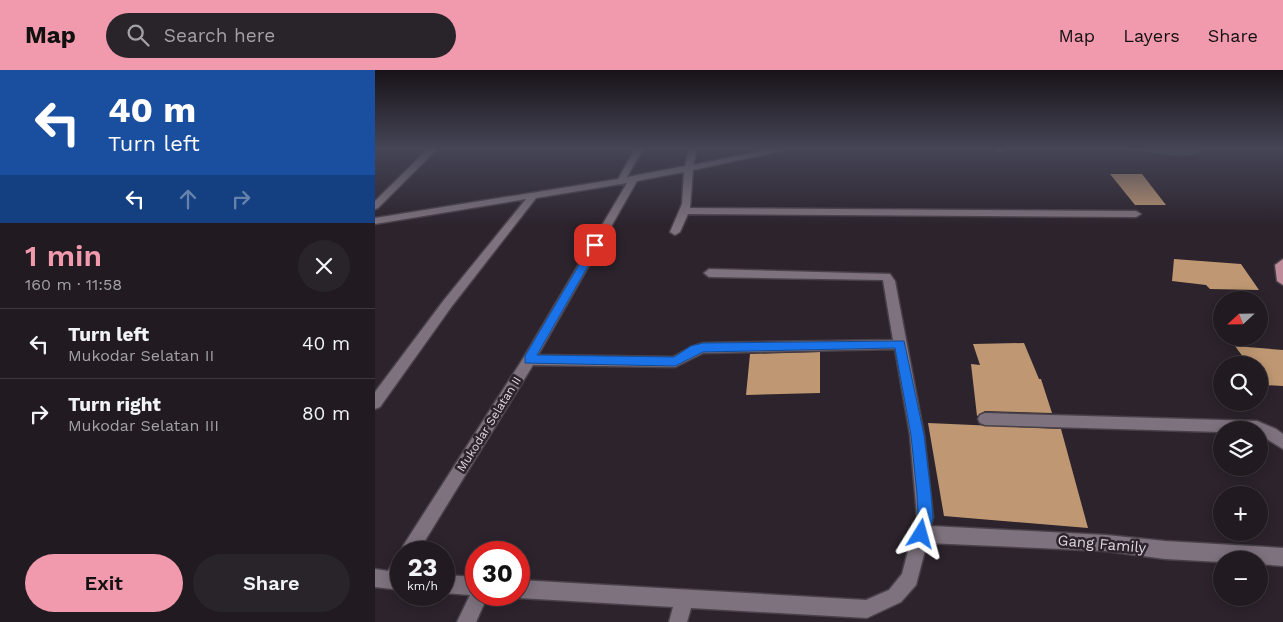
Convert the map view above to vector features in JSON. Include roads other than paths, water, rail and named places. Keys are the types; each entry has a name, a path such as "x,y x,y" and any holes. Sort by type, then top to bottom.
{"main road":[{"path":"1283,262 1280,265 1283,281"}],"street":[{"path":"375,206 407,175"},
{"path":"621,181 625,175"},
{"path":"375,221 657,175"},
{"path":"675,232 685,211 688,194 688,175"},
{"name":"Mukodar Selatan II","path":"416,541 529,360 634,179"},
{"path":"375,403 448,303 533,196"},
{"path":"685,211 1136,214"},
{"path":"530,590 867,609 895,596 910,579 925,518 924,494 917,435 889,281 886,278 709,273"},
{"path":"529,360 675,362 695,350 703,348 900,344"},
{"path":"985,419 1257,427 1271,433 1283,443"},
{"name":"Gang Family","path":"921,534 1106,543 1165,550 1283,557"},
{"path":"678,622 684,600"},
{"path":"465,622 473,606"}]}
